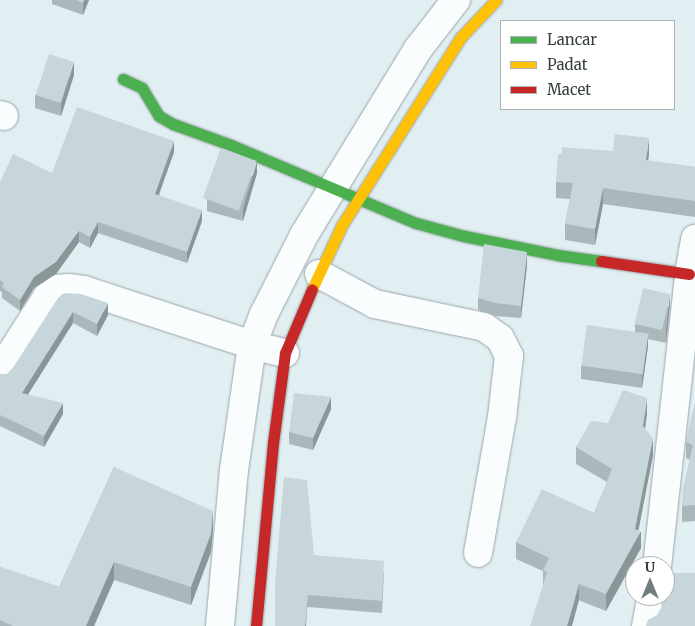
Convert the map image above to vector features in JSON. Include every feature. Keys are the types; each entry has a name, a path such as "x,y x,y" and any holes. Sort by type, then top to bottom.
{"street":[{"path":"220,626 234,470 252,345 284,271 332,187 418,49 456,0"},
{"path":"256,626 273,443 285,353 342,225 460,37 496,0"},
{"path":"123,79 142,88 160,116 173,124 231,145 332,187 357,200 416,223 464,236 557,255 689,274"},
{"path":"669,556 689,274 695,239"},
{"path":"319,274 375,304 484,327 500,338 509,356 502,417 478,553"},
{"path":"0,371 47,297 58,289 68,288 84,290 252,345 285,353"},
{"path":"646,626 650,606"}],"building":[{"path":"49,54 74,62 60,103 36,95"},
{"path":"77,107 174,141 155,194 202,210 187,252 98,222 90,237 79,231 56,262 34,277 20,300 2,287 4,283 0,280 0,182 13,154 52,173"},
{"path":"615,134 649,138 646,160 695,167 695,201 603,188 595,229 565,224 573,183 556,182 558,154 562,154 562,147 613,151"},
{"path":"221,148 257,161 239,211 203,198"},
{"path":"484,244 527,252 521,306 495,303 478,298"},
{"path":"643,288 670,294 662,330 635,324"},
{"path":"64,293 81,294 108,303 97,324 73,312 22,393 63,403 44,436 0,415 0,374 7,374 13,368 59,297"},
{"path":"587,325 648,334 643,374 581,366"},
{"path":"623,390 647,398 643,426 653,438 635,529 641,531 627,556 625,556 625,560 606,594 579,584 567,626 530,626 547,572 543,570 549,558 516,542 542,489 594,513 612,469 576,447 591,421 608,423"},
{"path":"294,393 331,397 313,438 289,432"},
{"path":"695,403 695,505 682,506 683,488 693,445 686,442"},
{"path":"114,467 213,511 211,534 191,587 114,562 86,626 13,626 0,620 0,567 59,587"},
{"path":"284,477 307,480 314,555 384,561 382,601 308,595 305,626 275,626 275,582"},
{"path":"675,573 695,573 695,626 646,626 648,620 657,615 661,606 675,606"}],"traffic: fast":[{"path":"123,79 142,88 159,116 173,124 231,145 416,223 464,236 557,255 601,261"}],"traffic: slow":[{"path":"312,289 342,225 461,37 496,0"}],"traffic: jam":[{"path":"601,261 689,274"},
{"path":"256,626 273,443 285,353 312,289"}]}
